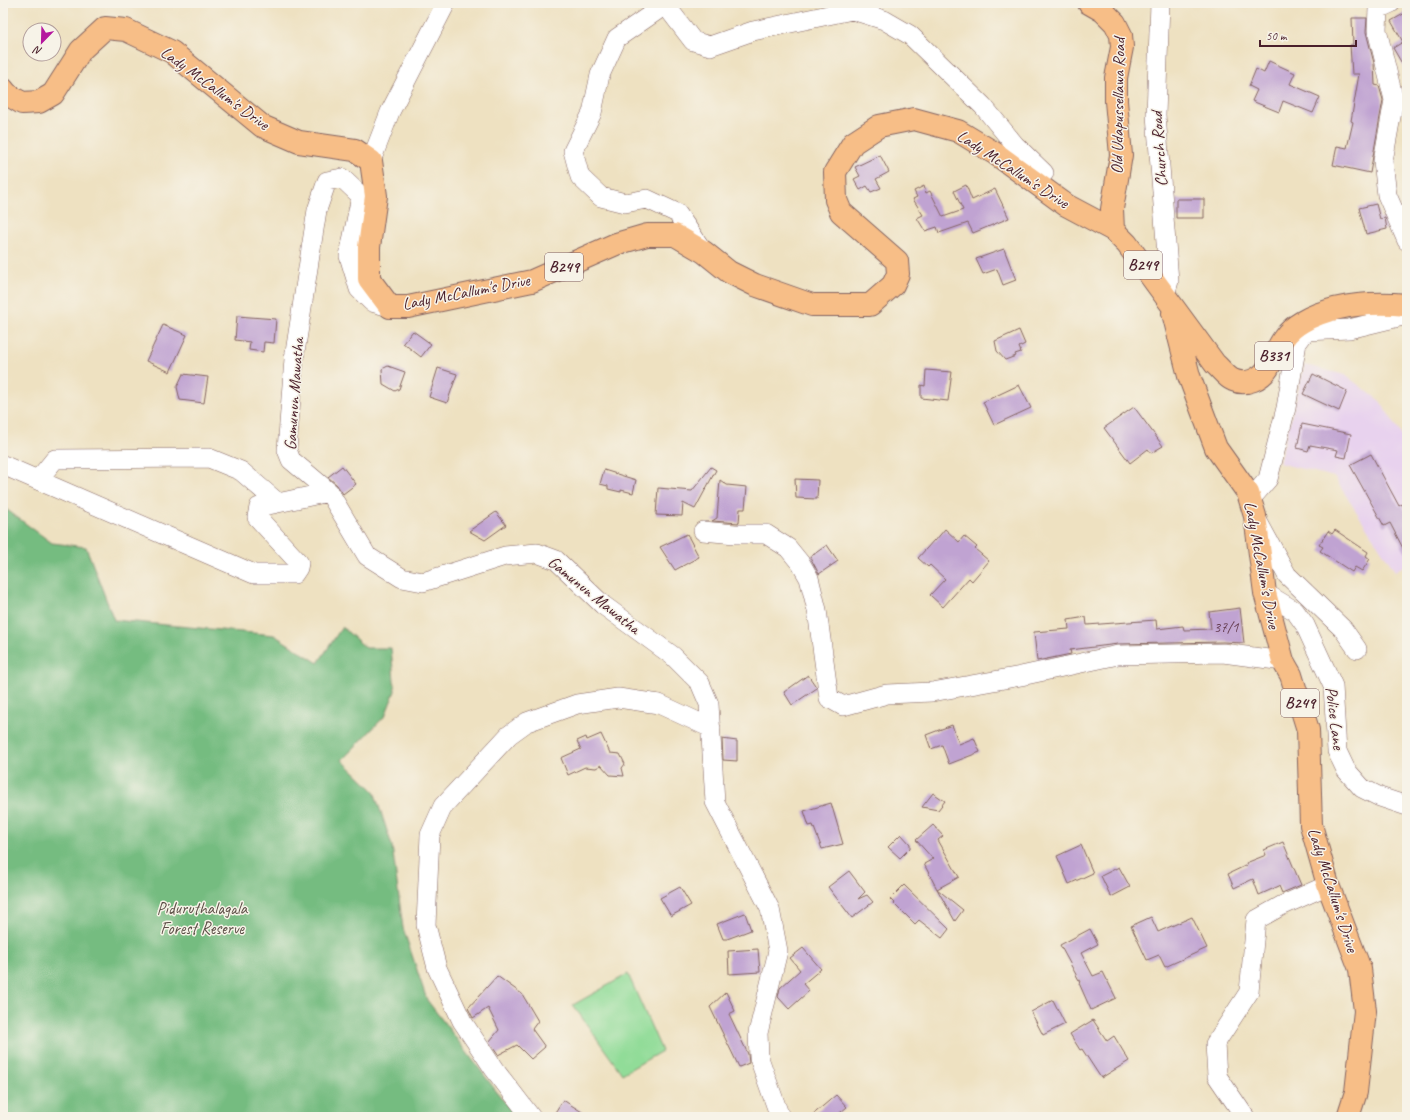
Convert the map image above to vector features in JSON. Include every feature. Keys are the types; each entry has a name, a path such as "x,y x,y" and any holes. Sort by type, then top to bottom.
{"main road":[{"name":"Old Udapussellawa Road","path":"1097,6 1115,23 1121,35 1122,47 1116,78 1116,101 1121,155 1112,209 1112,230"},
{"name":"Lady McCallum's Drive","path":"3,90 22,103 39,102 53,94 81,50 106,28 126,30 172,52 262,126 299,142 355,150 370,161 376,196 369,247 369,278 390,307 408,307 532,281 616,244 647,235 674,235 704,252 729,272 755,285 812,305 870,305 893,285 898,274 897,261 841,212 836,200 835,172 853,143 879,126 914,119 958,131 996,154 1066,205 1112,230 1126,244 1168,299 1189,376 1216,448 1248,493 1255,516 1265,593 1283,661 1291,675 1308,730 1311,825 1328,885 1360,969 1365,1011 1356,1092 1348,1117"},
{"name":"Old Udapussellawa Road","path":"1088,217 1103,210 1114,199"},
{"name":"B331","path":"1168,299 1215,364 1234,381 1243,382 1252,381 1263,374 1268,368 1284,338 1292,329 1314,316 1327,311 1342,308 1381,304 1407,304"}],"street":[{"path":"370,161 390,112 446,3"},
{"name":"Church Road","path":"1160,3 1156,115 1169,281 1168,299"},
{"path":"1391,3 1378,9 1377,30 1394,100 1383,161 1387,195 1407,241"},
{"path":"704,252 677,213 647,199 625,203 601,197 580,177 573,151 592,113 600,75 617,38 664,4 693,41 710,46 752,31 852,10 884,20 910,35 983,106 1016,145 1044,173"},
{"name":"Gamunun Mawatha","path":"390,307 372,302 359,289 349,256 361,196 342,178 327,181 317,210 294,359 287,450 290,460 329,492 367,556 402,578 423,582 505,556 537,553 556,560 603,605 672,656 700,683 709,704 715,802 770,909 778,951 758,1033 759,1058 780,1117"},
{"path":"1248,493 1256,493 1268,479 1286,408 1297,343 1306,331 1349,329 1407,315"},
{"path":"38,480 55,459 209,458 241,472 276,502"},
{"path":"3,465 254,574 294,574 298,568 298,563 257,517 259,507 276,502 329,492"},
{"path":"1255,516 1286,575 1343,629 1357,649"},
{"path":"703,531 735,534 766,534 788,548 801,564 809,578 817,610 829,698 842,706 887,694 932,692 1014,678 1118,655 1223,653 1283,661"},
{"name":"Police Lane","path":"1265,593 1295,611 1305,625 1333,686 1337,751 1346,770 1362,788 1380,797 1407,806"},
{"path":"531,1117 494,1068 462,1021 437,968 426,925 430,835 444,806 509,735 527,722 577,704 618,698 660,704 711,728"},
{"path":"1245,1117 1217,1076 1215,1044 1249,992 1256,920 1280,906 1328,885"}],"shaded area":[{"path":"1305,365 1345,375 1380,401 1407,443 1407,564 1395,571 1334,477 1279,463"}],"green space":[{"name":"Piduruthalagala Forest Reserve","path":"3,507 52,543 86,547 114,620 274,635 318,663 342,627 366,648 391,648 395,691 385,716 342,760 374,791 392,846 403,928 427,1000 516,1117 3,1117"},
{"path":"628,974 662,1051 622,1074 573,1005"}],"building":[{"path":"1407,12 1407,72 1393,48 1403,42 1391,21"},
{"path":"1352,18 1367,18 1366,32 1374,63 1375,85 1379,86 1383,100 1370,173 1333,165 1337,146 1347,148 1353,122 1351,121 1359,74 1352,74 1350,45 1353,45"},
{"path":"1269,61 1295,73 1290,84 1320,97 1313,113 1283,101 1279,112 1252,101 1257,90 1249,86 1256,69 1264,73"},
{"path":"880,155 889,172 876,179 881,188 871,192 867,186 860,190 854,179 860,176 855,167"},
{"path":"966,185 972,200 995,189 1009,218 973,233 968,223 939,233 937,227 925,231 917,218 923,215 913,199 917,197 914,191 924,186 926,193 930,191 943,217 963,210 954,191"},
{"path":"1176,199 1204,199 1204,218 1176,218"},
{"path":"1376,204 1380,219 1385,218 1387,229 1366,234 1359,208"},
{"path":"1004,249 1016,280 1003,285 997,269 983,274 976,259"},
{"path":"237,316 276,319 274,343 264,342 263,352 249,350 250,342 235,340"},
{"path":"163,325 187,335 170,372 146,361"},
{"path":"1019,330 1025,344 1019,347 1021,352 1015,354 1016,356 1005,360 997,351 995,341"},
{"path":"413,331 431,344 421,357 403,343"},
{"path":"388,366 405,372 399,389 395,391 383,384 382,369"},
{"path":"438,368 457,374 447,403 429,397"},
{"path":"926,370 952,372 948,401 921,398 921,385 925,386"},
{"path":"183,374 208,377 204,403 180,400 177,387"},
{"path":"1313,374 1347,391 1339,411 1303,394"},
{"path":"1019,385 1031,408 994,425 983,402"},
{"path":"1134,407 1163,446 1151,453 1148,449 1130,463 1104,428"},
{"path":"1302,424 1351,434 1346,458 1336,456 1338,450 1310,445 1308,451 1297,448"},
{"path":"1371,454 1399,506 1402,504 1407,515 1407,556 1390,523 1384,526 1350,465"},
{"path":"342,466 356,484 343,494 337,485 328,477"},
{"path":"711,467 716,470 695,509 683,503 682,516 656,515 658,488 692,491"},
{"path":"604,470 636,480 633,493 608,489 608,486 600,484"},
{"path":"795,479 818,480 817,499 796,498"},
{"path":"720,480 727,485 747,487 745,509 740,509 739,523 712,521 717,518"},
{"path":"496,512 506,525 485,540 469,531"},
{"path":"945,529 959,542 964,536 977,547 975,549 989,561 972,581 969,578 943,607 930,595 945,579 930,565 928,567 918,558"},
{"path":"1335,530 1368,552 1366,556 1370,559 1362,571 1355,567 1352,572 1320,551 1323,547 1319,545 1328,531 1332,534"},
{"path":"687,534 699,557 675,570 660,547"},
{"path":"827,545 838,561 819,574 810,557"},
{"path":"1240,608 1244,643 1118,644 1070,650 1071,654 1037,661 1034,632 1069,629 1068,620 1086,617 1087,625 1156,620 1157,629 1183,626 1184,630 1211,629 1209,612"},
{"path":"808,675 817,688 792,705 784,692"},
{"path":"952,725 959,744 974,738 980,752 949,764 942,745 931,749 926,735"},
{"path":"601,734 610,753 620,754 625,764 622,768 624,776 610,775 601,765 596,768 585,767 568,775 561,758 581,749 577,741 586,737 587,740"},
{"path":"722,739 737,741 737,761 723,760"},
{"path":"933,793 945,801 938,810 922,807"},
{"path":"831,803 843,844 822,849 813,825 809,826 804,811"},
{"path":"933,825 943,836 938,840 959,877 937,889 924,864 933,859 916,840"},
{"path":"901,834 910,844 910,848 900,858 888,847"},
{"path":"1283,842 1301,885 1282,893 1279,886 1259,895 1253,879 1234,888 1228,874 1247,865 1246,863 1266,855 1264,850"},
{"path":"1081,845 1093,873 1069,884 1057,856"},
{"path":"1119,867 1130,887 1111,897 1101,876"},
{"path":"849,871 865,892 858,899 867,895 873,902 852,918 828,887"},
{"path":"904,885 949,929 942,938 919,920 915,924 890,899"},
{"path":"680,887 691,905 671,916 660,898"},
{"path":"937,889 963,910 955,921"},
{"path":"745,913 751,930 727,939 723,939 717,924"},
{"path":"1151,917 1158,932 1192,917 1207,948 1165,967 1159,955 1147,960 1131,926"},
{"path":"1090,929 1098,944 1081,953 1093,976 1103,972 1116,998 1091,1010 1079,983 1080,982 1060,945"},
{"path":"803,948 821,969 803,984 809,991 789,1009 778,997 780,988 800,970 790,958"},
{"path":"758,949 760,972 729,974 728,951"},
{"path":"497,976 522,994 538,1021 532,1029 545,1047 531,1059 517,1045 498,1055 489,1042 499,1030 488,1008 473,1018 468,1008"},
{"path":"726,992 735,1011 729,1014 748,1054 749,1063 739,1067 710,1007"},
{"path":"1053,1000 1065,1024 1043,1035 1031,1012"},
{"path":"1093,1020 1107,1041 1114,1036 1129,1061 1101,1078 1070,1034"},
{"path":"836,1095 847,1107 835,1117 810,1117"},
{"path":"563,1100 590,1117 552,1117"}]}
